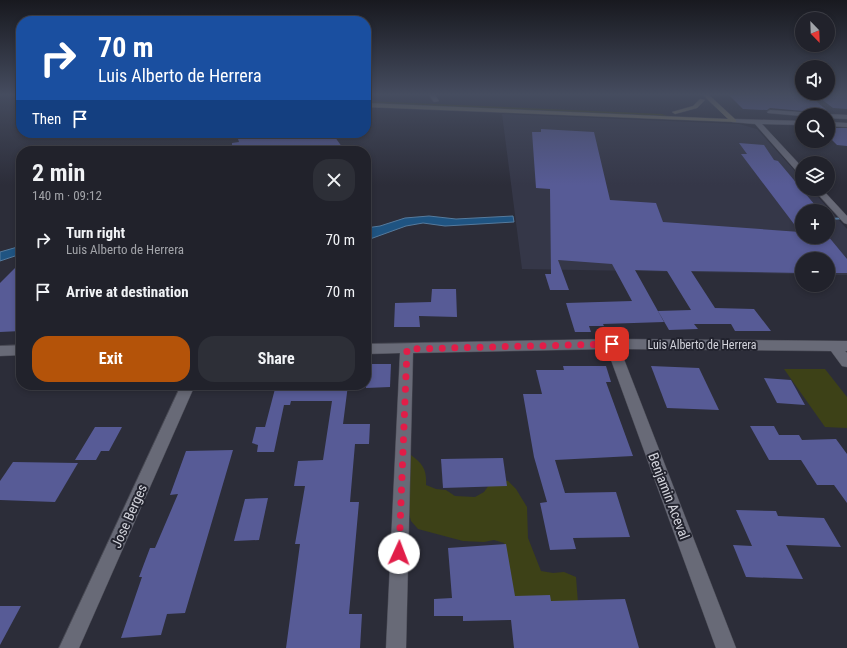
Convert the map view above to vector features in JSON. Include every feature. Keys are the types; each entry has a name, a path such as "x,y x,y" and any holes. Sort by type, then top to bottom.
{"street":[{"path":"760,125 795,164"},
{"path":"823,196 847,221"},
{"name":"Luis Alberto de Herrera","path":"371,349 612,344 847,346"},
{"name":"Benjamin Aceval","path":"612,344 726,648"},
{"path":"834,346 847,362"},
{"path":"396,648 407,349"},
{"path":"0,351 16,350"},
{"name":"Jose Berges","path":"70,648 186,390"}],"shaded area":[{"path":"503,125 743,125 757,129 795,171 795,196 817,196 824,204 795,204 795,244 835,244 835,216 847,229 847,275 835,275 835,252 795,252 795,274 522,269"}],"green space":[{"path":"784,369 825,369 847,397 847,428 825,427"},
{"path":"411,455 419,461 425,471 426,485 436,489 446,490 455,496 475,497 484,492 489,485 498,481 508,481 516,489 527,507 528,538 541,571 553,573 564,572 576,577 578,603 514,602 504,543 494,540 484,542 463,541 418,529 411,521 401,482 402,473"}],"water":[{"path":"429,216 456,219 513,216 514,222 445,226 423,223 406,226 371,239 371,227 405,218"},
{"path":"16,247 16,256 0,261 0,252"}],"building":[{"path":"835,128 847,128 847,146 837,145 835,143"},
{"path":"541,129 594,132 610,200 656,203 663,222 795,232 795,244 835,244 847,259 847,273 835,273 835,252 795,252 795,273 691,271 715,308 754,309 771,331 735,331 731,324 694,324 698,329 669,330 658,311 691,310 667,271 635,270 664,322 603,324 604,326 589,326 591,332 575,332 566,303 632,301 612,264 558,260 569,290 550,290 545,274 551,274 550,189 536,188 532,132 541,132"},
{"path":"238,138 336,138 341,146 232,146 232,143 239,142"},
{"path":"739,143 764,145 774,160 778,161 795,181 795,196 807,196 814,204 795,204 795,225 741,154 747,154"},
{"path":"16,267 16,331 0,332 0,283"},
{"path":"432,289 456,289 457,317 419,316 420,327 394,327 395,303 431,302"},
{"path":"371,364 391,364 390,387 371,388"},
{"path":"563,366 606,366 611,382 606,382 633,456 555,460 565,493 616,492 630,537 573,538 576,549 550,550 540,503 547,502 534,457 523,394 542,394 536,370 564,370"},
{"path":"651,366 699,368 719,410 667,408"},
{"path":"764,378 791,380 805,405 777,403"},
{"path":"275,390 347,390 343,424 370,424 369,444 355,444 350,502 359,502 349,614 362,614 360,648 286,648 300,544 295,544 305,486 294,486 298,461 323,460 332,401 291,401 290,405 284,405 274,452 257,452 258,445 252,443 256,427 265,427"},
{"path":"750,426 774,426 779,435 799,435 802,440 836,439 847,454 847,503 834,485 817,485 801,460 769,460"},
{"path":"95,427 122,427 109,451 101,451 96,460 75,460"},
{"path":"233,450 185,613 167,614 161,635 121,638 142,577 139,577 150,548 155,548 178,494 170,495 186,451"},
{"path":"503,458 507,486 443,488 441,459"},
{"path":"13,462 78,463 55,502 0,500 0,481"},
{"path":"268,498 259,540 234,541 245,499"},
{"path":"736,510 776,511 778,516 824,518 841,547 786,545 803,579 746,577 733,545 752,546"},
{"path":"506,544 515,596 550,595 551,601 625,599 639,648 514,648 511,620 463,621 463,616 434,616 434,599 452,598 448,548"},
{"path":"0,606 21,606 0,645"}],"waterway":[{"path":"835,219 847,218"}],"route":[{"path":"399,553 407,349 612,344"}]}
